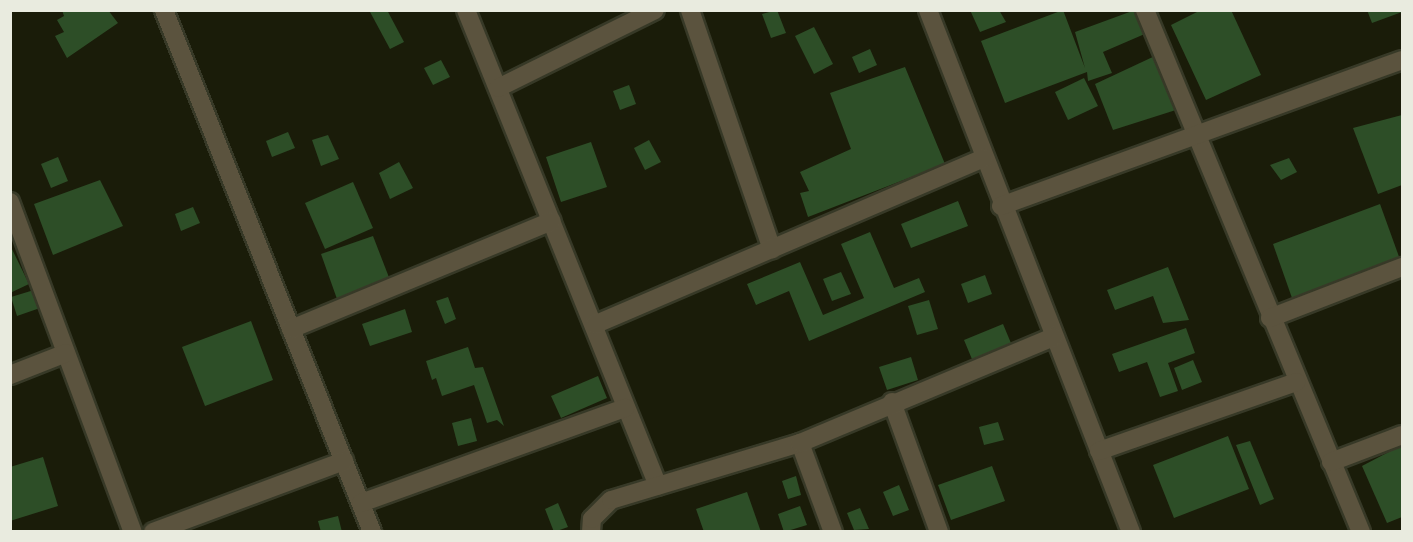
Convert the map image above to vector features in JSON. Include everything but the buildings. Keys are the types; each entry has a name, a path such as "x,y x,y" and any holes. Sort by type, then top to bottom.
{"street":[{"path":"164,10 372,531"},
{"path":"466,10 657,486"},
{"path":"498,87 655,10"},
{"path":"690,10 772,249"},
{"path":"928,10 1001,206 1131,531"},
{"path":"1145,10 1296,382 1362,531"},
{"path":"1001,206 1402,60"},
{"path":"594,325 984,158"},
{"path":"11,203 133,531"},
{"path":"291,329 552,221"},
{"path":"1270,318 1402,267"},
{"path":"591,531 592,519 599,508 657,486 800,443 892,402 1054,337"},
{"path":"10,375 66,352"},
{"path":"1099,451 1296,382"},
{"path":"892,402 939,531"},
{"path":"361,503 625,408"},
{"path":"1331,462 1402,435"},
{"path":"800,443 833,531"},
{"path":"153,531 344,461"}]}
